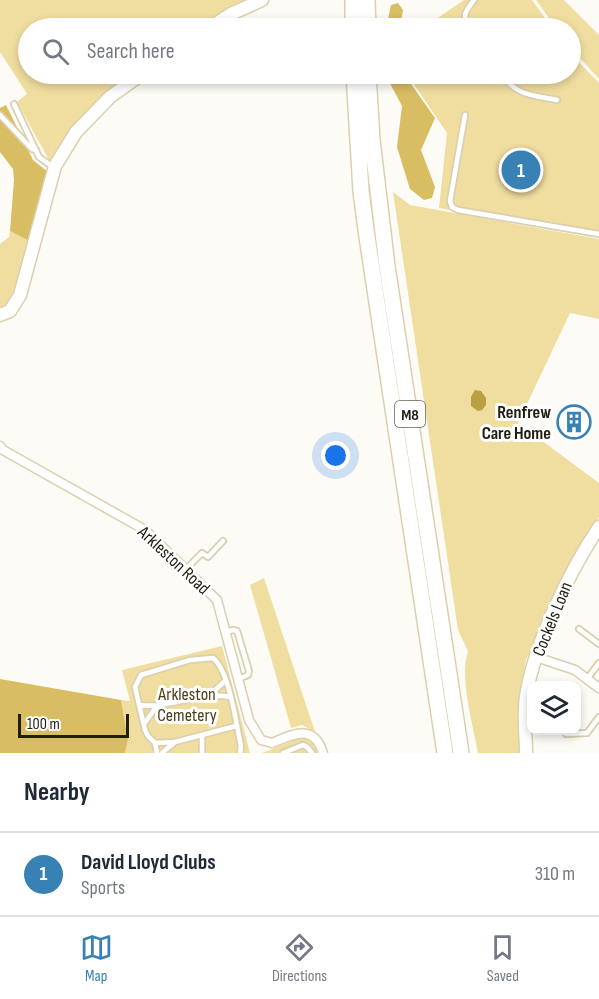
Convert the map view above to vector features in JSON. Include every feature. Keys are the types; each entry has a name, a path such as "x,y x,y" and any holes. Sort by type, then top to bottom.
{"highway":[{"path":"353,0 353,18"},
{"path":"368,0 368,18"},
{"name":"M8","path":"355,84 361,191 367,239 445,753"},
{"name":"M8","path":"369,84 372,140 387,266 461,753"}],"street":[{"path":"224,18 262,0"},
{"path":"0,315 10,311 20,295 55,168 76,132 110,97 128,84"},
{"name":"Arkleston Road","path":"0,446 3,450 145,530 217,600 249,720 261,740 272,743 297,733 310,735 320,744 323,753"},
{"name":"Cockels Loan","path":"526,753 525,698 536,657 572,572 599,527"},
{"path":"536,657 575,670 599,688"}],"lane":[{"path":"465,18 474,0"},
{"path":"509,84 521,93 557,100"},
{"path":"14,104 44,163 55,168"},
{"path":"0,115 32,150 36,150"},
{"path":"465,115 450,201 452,207 458,210 599,234"},
{"path":"185,570 202,553 208,557 223,541"},
{"path":"579,629 599,644"},
{"path":"225,632 237,631 249,671 248,675 238,679"},
{"path":"157,753 155,743 148,736 144,724 135,687 141,675 190,660 213,657 220,663 230,697 241,746 240,753"},
{"path":"586,679 599,663"},
{"path":"140,705 156,707 210,694 217,690 225,680"},
{"path":"210,694 230,697"},
{"path":"144,724 156,707"},
{"path":"581,733 587,733 599,717"},
{"path":"155,743 175,742 236,726"},
{"path":"202,736 202,753"},
{"path":"162,753 175,742"},
{"path":"283,753 303,745 312,753"}],"green space":[{"path":"0,0 247,0 212,18 18,18 18,80 0,52"},
{"path":"464,0 532,0 545,18 438,18"},
{"path":"536,0 564,0 599,35 599,79 581,59 581,18 549,18"},
{"path":"581,64 599,83 599,236 439,208 447,133 414,84 581,84"},
{"path":"21,84 118,84 65,136 50,162 17,102 27,94"},
{"path":"393,192 410,205 599,239 599,319 570,313 518,423 599,483 599,517 585,538 526,660 521,699 520,753 478,753 466,687 468,651 458,630"},
{"path":"10,231 29,241 11,298 0,310 0,244 9,237"},
{"path":"264,578 315,732 302,725 291,728 250,585"},
{"name":"Arkleston Cemetery","path":"222,646 250,753 125,753 128,740 121,700 130,701 122,670"},
{"name":"Arkleston Cemetery","path":"303,737 312,742 318,753 262,753"}],"shaded area":[{"path":"398,3 403,10 402,18 388,18 391,5"},
{"path":"390,84 411,84 435,118 421,150 435,187 432,198 424,200 410,189 397,147 402,106"},
{"path":"6,105 33,160 48,172 29,241 10,231 13,169 0,152 0,108"},
{"path":"475,390 481,391 486,398 486,405 478,411 471,406 471,397"},
{"path":"0,679 121,700 128,740 125,753 0,753"}],"place":[{"name":"David Lloyd Clubs","path":"521,170"},
{"name":"Renfrew Care Home","path":"574,422"}]}
